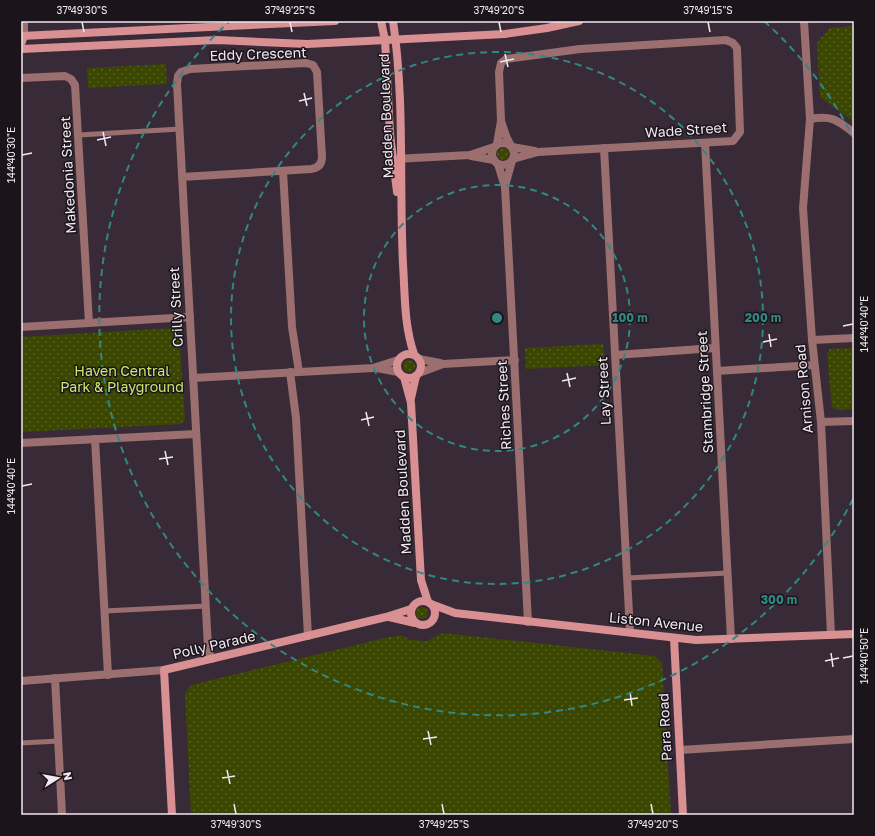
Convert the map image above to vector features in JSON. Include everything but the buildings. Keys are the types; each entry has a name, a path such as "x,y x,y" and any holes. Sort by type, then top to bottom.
{"street":[{"path":"22,38 24,21"},
{"path":"22,38 335,21"},
{"name":"Madden Boulevard","path":"381,21 385,40 390,127 397,159"},
{"name":"Madden Boulevard","path":"393,21 396,40 397,159 407,328 421,366 417,374 411,403 421,580 429,603"},
{"path":"21,49 217,40 308,44 396,40 520,32 579,21"},
{"name":"Arnison Road","path":"804,21 810,119 803,208 814,365 821,422 831,635"},
{"path":"22,38 27,43 32,45 92,41 134,43"},
{"name":"Wade Street","path":"501,121 499,67 503,61 511,57 543,55 580,49 726,40 733,42 737,53 740,132 733,141 538,152 512,160"},
{"name":"Eddy Crescent","path":"179,74 190,69 306,63 313,65 317,72 322,162 313,169 182,177"},
{"name":"Crilly Street","path":"179,74 177,84 196,434 208,647 211,659"},
{"name":"Makedonia Street","path":"21,78 65,76 71,79 76,90 89,323"},
{"path":"810,119 824,116 834,118 854,133"},
{"path":"397,159 470,156 505,165 512,160 515,153 506,136 501,121"},
{"path":"496,162 492,153 496,146 501,121"},
{"path":"470,156 505,143 512,146"},
{"name":"Stambridge Street","path":"705,143 731,639"},
{"name":"Wade Street","path":"512,146 538,152"},
{"name":"Lay Street","path":"604,148 630,632"},
{"name":"Riches Street","path":"505,187 512,160"},
{"name":"Riches Street","path":"496,162 505,187 528,622"},
{"path":"283,171 292,327 299,372"},
{"path":"21,327 190,317"},
{"name":"Madden Boulevard","path":"407,328 400,357 401,375 411,403"},
{"path":"812,340 854,338"},
{"path":"615,355 715,348"},
{"path":"373,368 400,357 417,357 443,364"},
{"path":"193,378 373,368 401,375 417,374 443,364 515,360"},
{"path":"717,371 814,365"},
{"path":"290,372 296,418 308,636"},
{"path":"821,422 854,421"},
{"path":"21,443 196,434"},
{"path":"95,439 108,675"},
{"name":"Madden Boulevard","path":"414,606 421,580"},
{"path":"429,603 435,612 433,620 427,625 415,623 411,617 414,606 429,603"},
{"name":"Liston Avenue","path":"429,603 455,613 696,640 854,634"},
{"name":"Polly Parade","path":"172,815 164,670 386,617 414,606"},
{"name":"Liston Avenue","path":"433,620 455,613"},
{"name":"Polly Parade","path":"386,617 400,618 415,623"},
{"name":"Para Road","path":"674,638 683,815"},
{"path":"21,681 164,670"},
{"path":"55,678 62,815"},
{"path":"680,750 854,739"}],"lane":[{"path":"78,134 180,129"},
{"path":"627,578 728,573"},
{"path":"104,611 206,606"},
{"path":"21,743 58,741"}],"green space":[{"path":"854,26 854,122 820,97 817,43 830,28"},
{"path":"166,64 167,84 88,88 87,68"},
{"path":"503,148 507,150 509,154 507,158 503,160 499,158 497,154 499,150"},
{"name":"Haven Central Park & Playground","path":"175,328 179,332 185,420 181,424 21,432 21,337"},
{"path":"603,344 605,365 526,369 525,348"},
{"path":"854,348 854,409 837,410 832,407 827,354 830,349"},
{"path":"407,360 411,360 415,366 411,372 407,372 403,368 403,364"},
{"path":"422,607 426,609 428,613 426,617 422,619 418,617 416,613 418,609"},
{"path":"443,633 655,656 662,663 671,815 191,815 185,693 191,685 385,638 401,635 410,640 427,641"}]}
